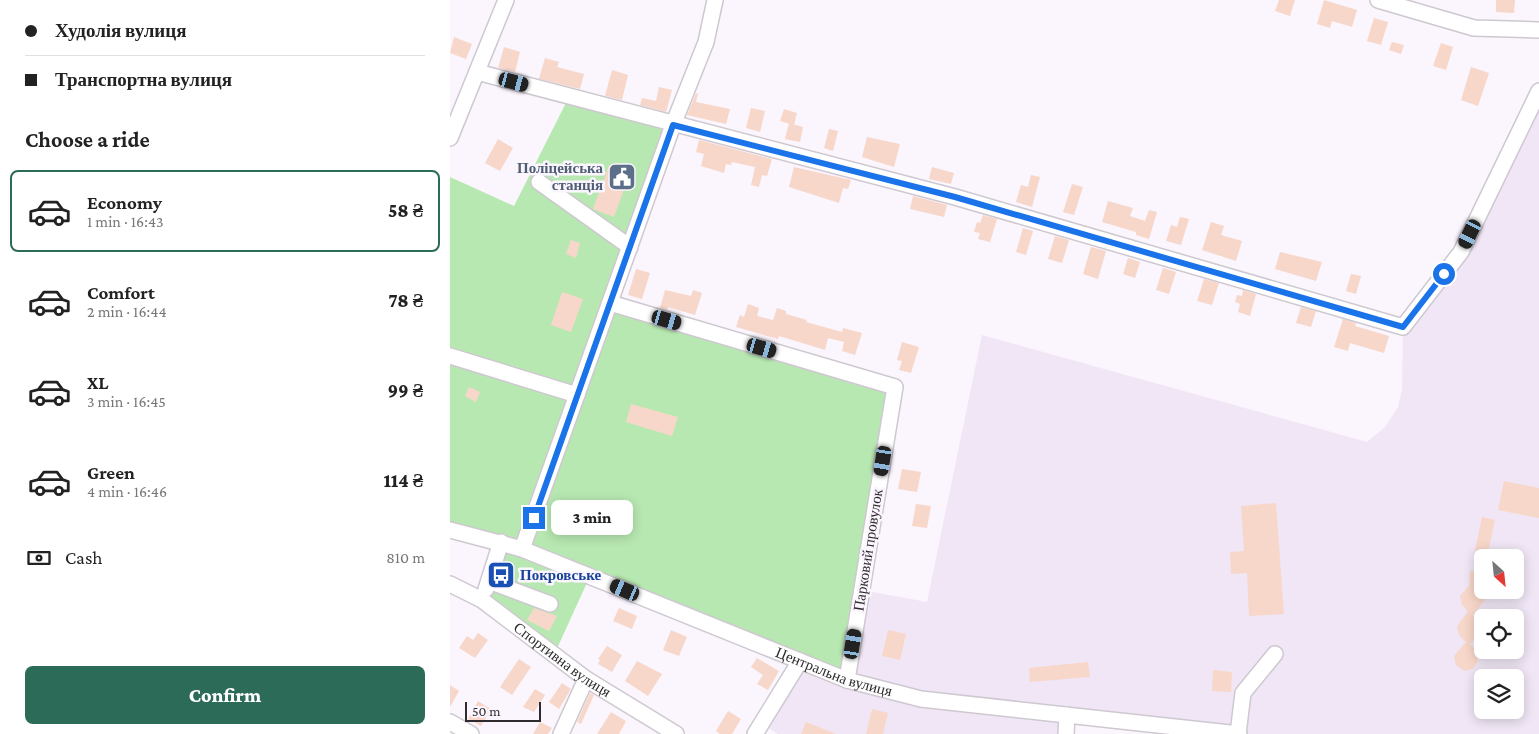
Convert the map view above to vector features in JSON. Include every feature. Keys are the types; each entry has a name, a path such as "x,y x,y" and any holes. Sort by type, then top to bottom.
{"street":[{"path":"450,138 506,0"},
{"path":"522,549 673,125 706,42 715,0"},
{"path":"1378,0 1474,28 1539,30"},
{"path":"477,72 673,125 955,197 1403,327 1461,252 1539,91"},
{"path":"539,182 630,247"},
{"name":"Парковий провулок","path":"610,304 895,387 847,680"},
{"path":"450,356 577,395"},
{"name":"Центральна вулиця","path":"450,530 522,549 847,680 921,699 1239,734"},
{"path":"482,600 501,542"},
{"path":"488,581 550,604"},
{"name":"Спортивна вулиця","path":"450,584 482,600 586,679 676,734"},
{"path":"1239,734 1243,693 1275,654"},
{"path":"755,734 800,662"},
{"path":"561,734 586,679"},
{"path":"1066,734 1067,715"},
{"path":"450,722 471,734"}],"shaded area":[{"path":"1539,91 1539,734 1239,734 1067,715 1066,734 778,734 761,724 862,590 927,602 982,335 1367,442 1385,427 1398,407 1402,390 1403,327 1461,252"}],"green space":[{"path":"569,97 673,125 610,303 895,387 847,680 590,576 554,655 482,600 501,542 450,530 450,177 514,206"}],"building":[{"path":"1279,0 1295,0 1290,16 1275,11"},
{"path":"1324,0 1357,10 1352,27 1332,21 1330,28 1317,24"},
{"path":"1496,0 1515,0 1514,13 1496,12"},
{"path":"1374,18 1388,22 1381,45 1367,41"},
{"path":"454,37 472,44 466,59 450,53"},
{"path":"1392,42 1404,45 1401,54 1389,50"},
{"path":"1441,43 1453,47 1446,70 1433,66"},
{"path":"504,47 520,52 515,72 498,68"},
{"path":"545,58 559,62 557,67 584,74 580,89 539,79"},
{"path":"1471,67 1489,73 1478,106 1461,100"},
{"path":"612,70 628,75 622,100 605,96"},
{"path":"659,87 672,90 666,112 640,105 642,98 656,101"},
{"path":"696,93 698,94 696,102 730,109 726,124 687,115"},
{"path":"751,108 765,111 760,132 746,128"},
{"path":"784,109 797,113 794,125 780,121"},
{"path":"789,123 803,127 800,142 785,139"},
{"path":"829,129 838,131 833,151 824,148"},
{"path":"867,137 900,144 894,167 862,157"},
{"path":"498,139 513,148 500,171 485,163"},
{"path":"699,140 772,159 767,176 762,175 759,187 751,185 755,167 732,162 731,165 726,164 724,173 701,166 704,154 696,152"},
{"path":"609,165 630,173 614,217 593,209"},
{"path":"794,167 851,180 848,189 843,188 839,203 789,187"},
{"path":"932,167 954,173 951,184 929,179"},
{"path":"1031,175 1040,177 1032,207 1016,202 1021,185 1028,187"},
{"path":"1072,184 1083,187 1074,215 1063,212"},
{"path":"913,196 947,205 944,217 910,209"},
{"path":"1108,201 1133,208 1130,216 1145,221 1149,210 1157,212 1149,239 1136,235 1136,232 1102,222"},
{"path":"983,215 997,219 990,242 978,239 980,233 974,232 977,222 980,223"},
{"path":"1180,217 1189,219 1181,245 1166,241 1171,225 1177,227"},
{"path":"1211,222 1224,226 1221,235 1242,241 1236,261 1202,250"},
{"path":"1023,228 1033,231 1026,255 1016,252"},
{"path":"1055,236 1069,240 1062,263 1048,259"},
{"path":"571,240 580,243 576,258 566,254"},
{"path":"1091,247 1106,251 1098,279 1083,274"},
{"path":"1280,252 1322,262 1316,281 1275,269"},
{"path":"1128,258 1140,262 1135,278 1123,274"},
{"path":"1163,268 1176,272 1169,294 1156,290"},
{"path":"636,269 650,273 642,299 628,295"},
{"path":"1351,274 1361,276 1356,294 1346,291"},
{"path":"1204,279 1219,283 1212,305 1197,301"},
{"path":"665,290 691,296 693,290 702,293 695,315 668,307 667,310 660,308"},
{"path":"1243,290 1256,294 1250,316 1238,312 1240,304 1235,302 1237,295 1242,296"},
{"path":"562,292 583,299 571,332 551,325"},
{"path":"748,304 759,308 757,316 773,320 777,308 786,311 786,314 807,320 806,322 842,332 843,328 862,333 855,355 842,351 844,342 828,338 825,350 779,336 778,339 736,327 740,315 744,317"},
{"path":"1301,307 1316,311 1311,327 1296,323"},
{"path":"1343,319 1356,323 1355,326 1389,336 1384,353 1350,343 1348,351 1334,347"},
{"path":"902,342 919,347 911,373 899,370 902,361 897,360"},
{"path":"469,387 480,392 476,402 465,396"},
{"path":"631,404 678,417 672,436 626,422"},
{"path":"902,469 921,472 917,492 898,489"},
{"path":"1504,481 1539,488 1539,518 1498,510"},
{"path":"1276,503 1284,614 1249,616 1247,573 1231,574 1230,552 1244,551 1241,506"},
{"path":"916,504 931,506 927,528 912,526"},
{"path":"1482,517 1495,520 1489,549 1475,549"},
{"path":"1470,571 1474,571 1474,599 1485,600 1478,609 1474,609 1473,615 1474,639 1470,644 1474,649 1474,659 1478,659 1478,661 1473,669 1464,671 1456,665 1454,656 1466,642 1459,635 1457,626 1468,611 1462,605 1460,596 1469,586"},
{"path":"534,608 557,616 549,631 527,620"},
{"path":"619,608 637,616 632,629 613,621"},
{"path":"671,630 687,637 679,656 663,650"},
{"path":"888,630 906,634 900,660 882,656"},
{"path":"478,633 488,640 475,658 459,648 467,636 473,640"},
{"path":"607,646 622,655 612,672 598,664 600,660 598,659"},
{"path":"757,658 779,671 768,690 757,684 763,675 751,667"},
{"path":"519,659 531,667 512,695 500,687"},
{"path":"637,661 662,674 648,696 625,681"},
{"path":"1088,662 1090,677 1030,682 1029,668"},
{"path":"1213,670 1232,672 1231,692 1212,691"},
{"path":"562,683 571,689 559,709 549,702"},
{"path":"450,685 459,691 450,707"},
{"path":"535,689 545,695 534,712 523,707"},
{"path":"590,693 594,695 581,724 577,722"},
{"path":"478,701 491,709 481,726 468,719"},
{"path":"872,709 888,713 883,734 866,734"},
{"path":"728,711 741,719 732,734 720,734 716,731"},
{"path":"611,712 626,721 619,734 597,734"},
{"path":"540,722 552,728 548,734 533,734"},
{"path":"806,722 836,734 801,734"}],"place":[{"name":"Поліцейська станція","path":"622,177"},
{"name":"Покровське","path":"501,575"}],"route":[{"path":"534,518 673,125 955,197 1403,327 1444,274"}]}
